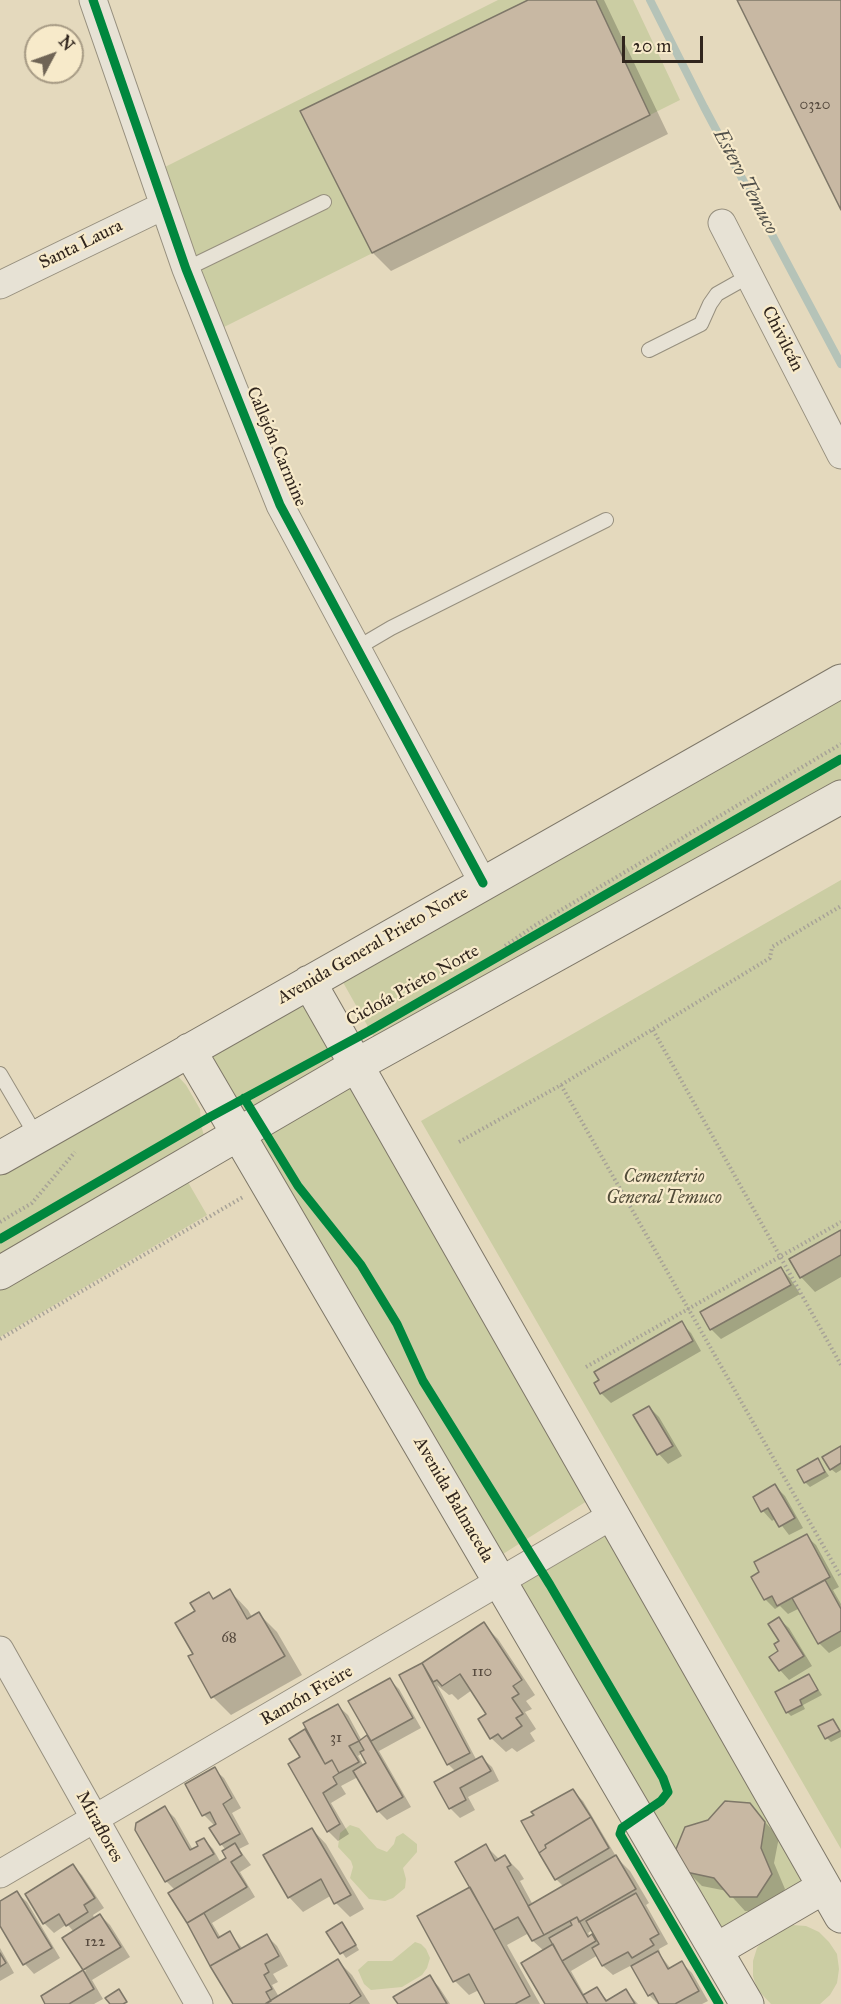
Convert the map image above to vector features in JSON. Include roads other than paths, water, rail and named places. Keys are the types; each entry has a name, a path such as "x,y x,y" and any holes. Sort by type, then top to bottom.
{"main road":[{"name":"Avenida General Prieto Norte","path":"0,1158 841,681"},
{"path":"0,1273 355,1066 841,797"},
{"path":"309,982 841,1916"},
{"name":"Avenida Balmaceda","path":"189,1050 716,1950 744,2003"},
{"path":"716,1950 824,1887"}],"street":[{"name":"Callejón Carmine","path":"93,0 186,269 280,505 483,883"},
{"name":"Santa Laura","path":"0,285 163,206"},
{"name":"Chivilcán","path":"722,223 841,455"},
{"name":"Ramón Freire","path":"0,1874 613,1515"},
{"name":"Miraflores","path":"0,1650 94,1821 199,2004"}],"lane":[{"path":"186,269 324,202"},
{"path":"649,350 701,324 717,294 749,276"},
{"path":"357,648 391,628 606,520"},
{"path":"0,1074 37,1137"}],"waterway":[{"name":"Estero Temuco","path":"650,0 704,107 841,364"}],"park label":[{"name":"Cementerio General Temuco","path":"664,1188"}]}
